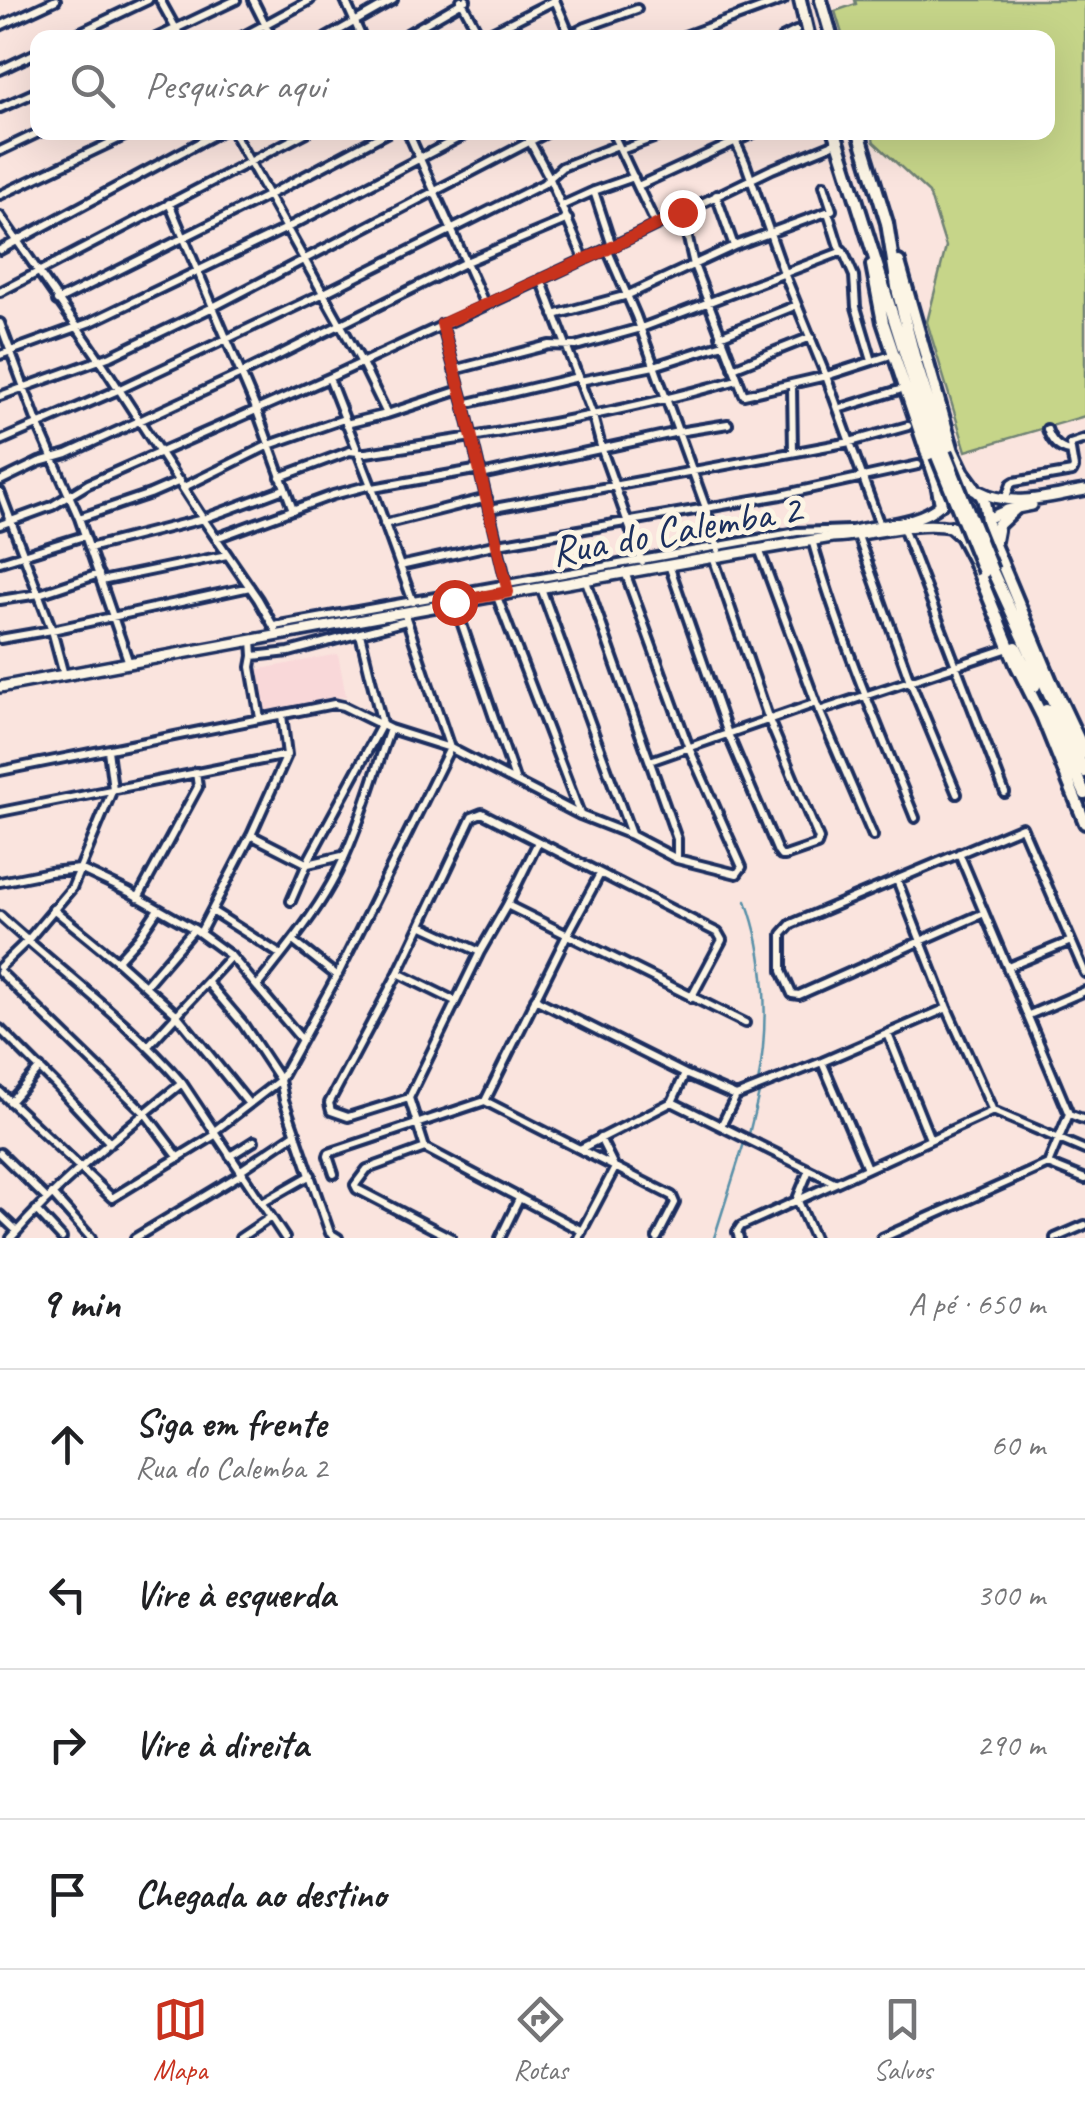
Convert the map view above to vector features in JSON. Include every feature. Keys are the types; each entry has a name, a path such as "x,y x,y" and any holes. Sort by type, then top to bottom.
{"highway":[{"path":"800,0 807,30"},
{"path":"821,0 830,30"},
{"path":"861,140 953,452 983,498 995,548 1085,754"},
{"path":"836,141 941,455 1016,648 1085,794"},
{"path":"887,223 898,293 941,455"},
{"path":"865,230 883,322 937,483 943,518 960,536 974,561 1085,823"},
{"path":"940,504 955,487 978,491"},
{"path":"995,548 998,524 1014,508"},
{"path":"951,527 971,528 988,519"},
{"path":"988,571 1085,772"}],"main road":[{"path":"978,491 1004,501 1085,493"},
{"path":"988,519 1014,508 1085,493"},
{"path":"857,533 928,513 940,504"},
{"name":"Rua do Calemba 2","path":"0,687 252,639 275,630 405,616 414,604 454,602 508,588 625,571 643,564 669,564 717,553 930,524 951,527"}],"street":[{"path":"0,26 56,0"},
{"path":"85,30 148,0"},
{"path":"160,0 176,28"},
{"path":"172,30 236,0"},
{"path":"252,0 268,30"},
{"path":"254,30 310,0"},
{"path":"345,0 358,30"},
{"path":"341,30 393,0"},
{"path":"494,30 555,0 566,30"},
{"path":"705,30 783,0"},
{"path":"414,30 464,1 477,30"},
{"path":"584,30 637,10"},
{"path":"0,70 30,56"},
{"path":"0,108 30,95"},
{"path":"0,151 30,137"},
{"path":"0,196 116,140"},
{"path":"0,250 204,140"},
{"path":"237,140 388,414"},
{"path":"0,292 291,140"},
{"path":"57,301 373,140"},
{"path":"412,140 484,305"},
{"path":"0,356 76,327 285,229 455,140"},
{"path":"0,396 100,360 213,308 534,140"},
{"path":"616,140 656,225"},
{"path":"0,441 322,294 543,184 562,167 645,140"},
{"path":"638,186 739,140"},
{"path":"0,525 52,506 88,484 329,378 836,141"},
{"path":"530,142 550,177 584,259"},
{"path":"735,142 880,525"},
{"path":"562,206 634,177"},
{"path":"554,315 628,296 734,246 828,212 832,210 824,185"},
{"path":"594,191 610,248 706,508 770,720 819,839 817,846 785,856 778,852 728,734 669,564"},
{"path":"716,195 734,246"},
{"path":"170,203 293,510"},
{"path":"682,212 694,266 744,395 826,376 888,356"},
{"path":"828,212 839,248 854,276 856,308 872,361"},
{"path":"0,216 162,452 275,630 717,553 797,532 857,533 910,682 957,794"},
{"path":"0,481 241,374 466,262 568,219"},
{"path":"454,370 549,345 576,346 640,328 844,252"},
{"path":"541,279 643,564"},
{"path":"464,404 654,366 796,305"},
{"path":"0,323 78,518 129,663"},
{"path":"442,324 508,588"},
{"path":"733,368 811,338"},
{"path":"329,378 414,604"},
{"path":"280,477 350,452 472,438 593,416 737,380"},
{"path":"792,385 793,452"},
{"path":"78,518 182,484 269,445 345,422 388,414 460,390"},
{"path":"838,409 899,390"},
{"path":"216,538 333,495 480,472 728,424"},
{"path":"489,509 850,442 908,426"},
{"path":"1047,429 1055,444 1070,451"},
{"path":"1004,501 1014,482 1074,470 1070,444 1085,439"},
{"path":"400,566 498,544 781,495 918,465"},
{"path":"89,548 203,519 284,489"},
{"path":"0,492 52,630 64,675"},
{"path":"384,524 487,498"},
{"path":"903,528 1004,793"},
{"path":"0,562 84,536"},
{"path":"812,540 865,696 914,818"},
{"path":"759,549 817,707 873,836"},
{"path":"0,600 227,555"},
{"path":"0,769 334,704 450,748 580,815 677,859 737,874 742,867 689,748 625,571"},
{"path":"586,578 678,839 677,859"},
{"path":"541,586 631,836"},
{"path":"0,639 250,588"},
{"path":"496,594 580,815"},
{"path":"454,602 516,783"},
{"path":"0,1092 112,1198 214,1134 280,1080 337,976 450,748 405,616 360,634 289,652 253,656"},
{"path":"339,623 343,638"},
{"path":"257,986 330,886 372,780 386,726 360,634"},
{"path":"252,639 250,667 260,718"},
{"path":"650,761 770,720 865,696 1009,648"},
{"path":"145,986 212,910 251,835 287,755 282,714"},
{"path":"291,900 354,773 386,726"},
{"path":"108,750 113,789 72,888 0,969 145,1113 179,1158"},
{"path":"0,812 287,755"},
{"path":"138,898 198,787 196,772"},
{"path":"354,773 372,780"},
{"path":"409,1098 348,1117 330,1107 472,817 482,813 721,936 691,998"},
{"path":"984,913 800,995 792,994 782,971 782,934 786,928 1022,827 1085,973"},
{"path":"251,835 308,864 343,856"},
{"path":"538,842 409,1098 424,1148 580,1234 615,1168"},
{"path":"959,853 1070,1114 1085,1120"},
{"path":"0,882 80,869 138,898 197,931 231,956 302,1040"},
{"path":"485,1101 600,874"},
{"path":"897,880 993,1112 1085,1150"},
{"path":"507,906 745,1024"},
{"path":"53,909 176,1014 250,1104"},
{"path":"117,960 140,937 158,909"},
{"path":"212,910 281,955"},
{"path":"0,916 148,1046 182,1082 285,1238"},
{"path":"421,925 480,952"},
{"path":"1008,967 1072,940"},
{"path":"293,941 337,976"},
{"path":"148,1046 231,956"},
{"path":"398,973 456,1001"},
{"path":"208,983 243,1024 280,1080 330,1233 338,1238"},
{"path":"1028,1015 1085,991"},
{"path":"535,999 736,1096"},
{"path":"720,1126 736,1096 947,1008"},
{"path":"0,1029 110,1143"},
{"path":"888,1034 930,1139"},
{"path":"822,1062 867,1168"},
{"path":"10,1102 40,1068"},
{"path":"578,1150 672,1102 685,1074"},
{"path":"11,1238 79,1168 182,1082"},
{"path":"334,1174 330,1153 485,1101 672,1196 675,1200 657,1238"},
{"path":"672,1102 834,1182"},
{"path":"739,1238 740,1226 993,1112"},
{"path":"886,1237 1048,1164 1070,1114"},
{"path":"135,1238 242,1172 296,1133"},
{"path":"600,1138 615,1168"},
{"path":"230,1156 254,1142"},
{"path":"424,1148 367,1168 356,1187 451,1238"},
{"path":"0,1153 91,1238"},
{"path":"1048,1164 1085,1180"},
{"path":"809,1170 798,1199 814,1238"},
{"path":"262,1203 311,1175"},
{"path":"500,1238 519,1200"},
{"path":"36,1210 62,1238"},
{"path":"0,1215 18,1231"},
{"path":"240,1238 271,1217"},
{"path":"1055,1238 1085,1226"}],"shaded area":[{"path":"338,654 346,696 264,712 256,670"}],"green space":[{"path":"855,0 1085,0 1085,416 966,451 927,322 946,247 929,193 873,140 1055,140 1055,30 841,30 835,11 856,4"}],"waterway":[{"path":"746,901 758,945 764,991 764,1038 758,1083"},
{"path":"749,1134 759,1093"},
{"path":"714,1238 744,1143"}],"route":[{"path":"454,602 508,592 442,324 682,212"}]}
